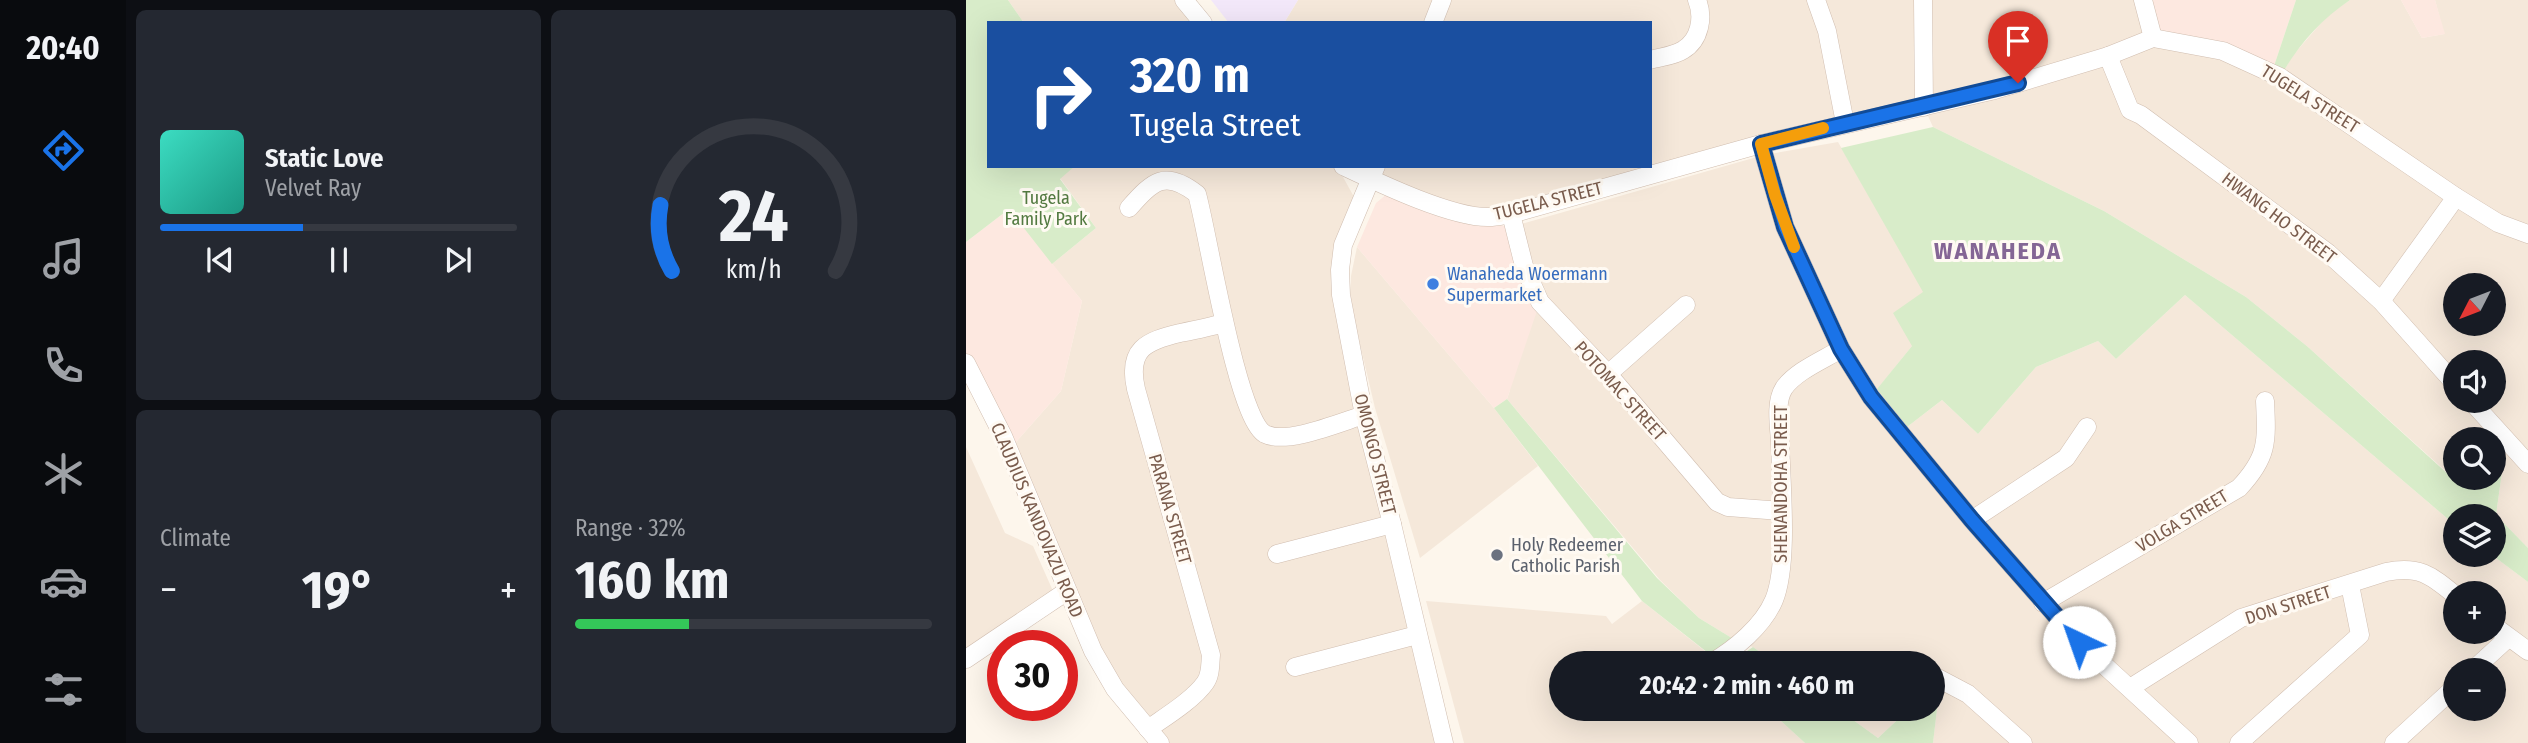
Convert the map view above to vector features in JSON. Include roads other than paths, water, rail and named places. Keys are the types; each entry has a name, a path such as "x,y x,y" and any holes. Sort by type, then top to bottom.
{"street":[{"path":"1184,0 1201,21"},
{"path":"1434,21 1442,0"},
{"path":"1652,59 1684,50 1690,43 1701,23 1701,10 1697,0"},
{"path":"1816,0 1827,31 1845,123"},
{"path":"1923,0 1924,107"},
{"path":"2143,0 2153,38"},
{"name":"TUGELA STREET","path":"1352,168 1373,173 1443,207 1488,217 1511,214 1761,144 1995,90 2108,56 2153,38 2223,51 2280,77 2456,197 2498,223 2528,234"},
{"name":"HWANG HO STREET","path":"2108,56 2130,110 2141,115 2328,253 2381,302 2443,371"},
{"path":"1761,144 1785,227 1841,349 1871,397 2043,603 2079,642 2189,743"},
{"name":"OMONGO STREET","path":"1373,173 1343,245 1340,270 1346,327 1364,415 1444,743"},
{"path":"1129,208 1156,182 1166,179 1181,181 1197,194 1224,323 1250,413 1257,427 1265,434 1296,436 1364,415"},
{"path":"2381,302 2456,197"},
{"name":"POTOMAC STREET","path":"1511,214 1524,266 1540,302 1608,374 1717,502 1728,507 1782,511"},
{"path":"1608,374 1686,305"},
{"name":"PARANA STREET","path":"1147,729 1182,704 1205,683 1210,672 1211,655 1136,389 1133,363 1138,352 1153,340 1224,323"},
{"name":"SHENANDOHA STREET","path":"1728,651 1740,643 1761,620 1773,600 1780,573 1782,511 1779,408 1783,390 1794,378 1841,349"},
{"name":"CLAUDIUS KANDOVAZU ROAD","path":"966,363 1003,436 1066,591 1104,672 1160,743"},
{"name":"VOLGA STREET","path":"2043,603 2239,488 2255,471 2264,452 2267,430 2265,401"},
{"path":"2482,413 2528,464"},
{"path":"1972,520 2066,458 2087,427"},
{"path":"1277,554 1392,524"},
{"name":"DON STREET","path":"2130,688 2241,618 2403,569 2422,571 2443,586"},
{"path":"2239,743 2360,635 2350,585"},
{"path":"966,659 1066,591"},
{"path":"1295,667 1417,635"},
{"path":"2486,658 2508,638 2528,651"},
{"path":"1945,682 1968,694 2023,743"},
{"path":"2394,743 2443,698"}],"place":[{"name":"Wanaheda Woermann Supermarket","path":"1433,284"},
{"name":"Holy Redeemer Catholic Parish","path":"1497,555"}],"district":[{"name":"WANAHEDA","path":"1998,251"}],"park label":[{"name":"Tugela Family Park","path":"1046,208"}]}
